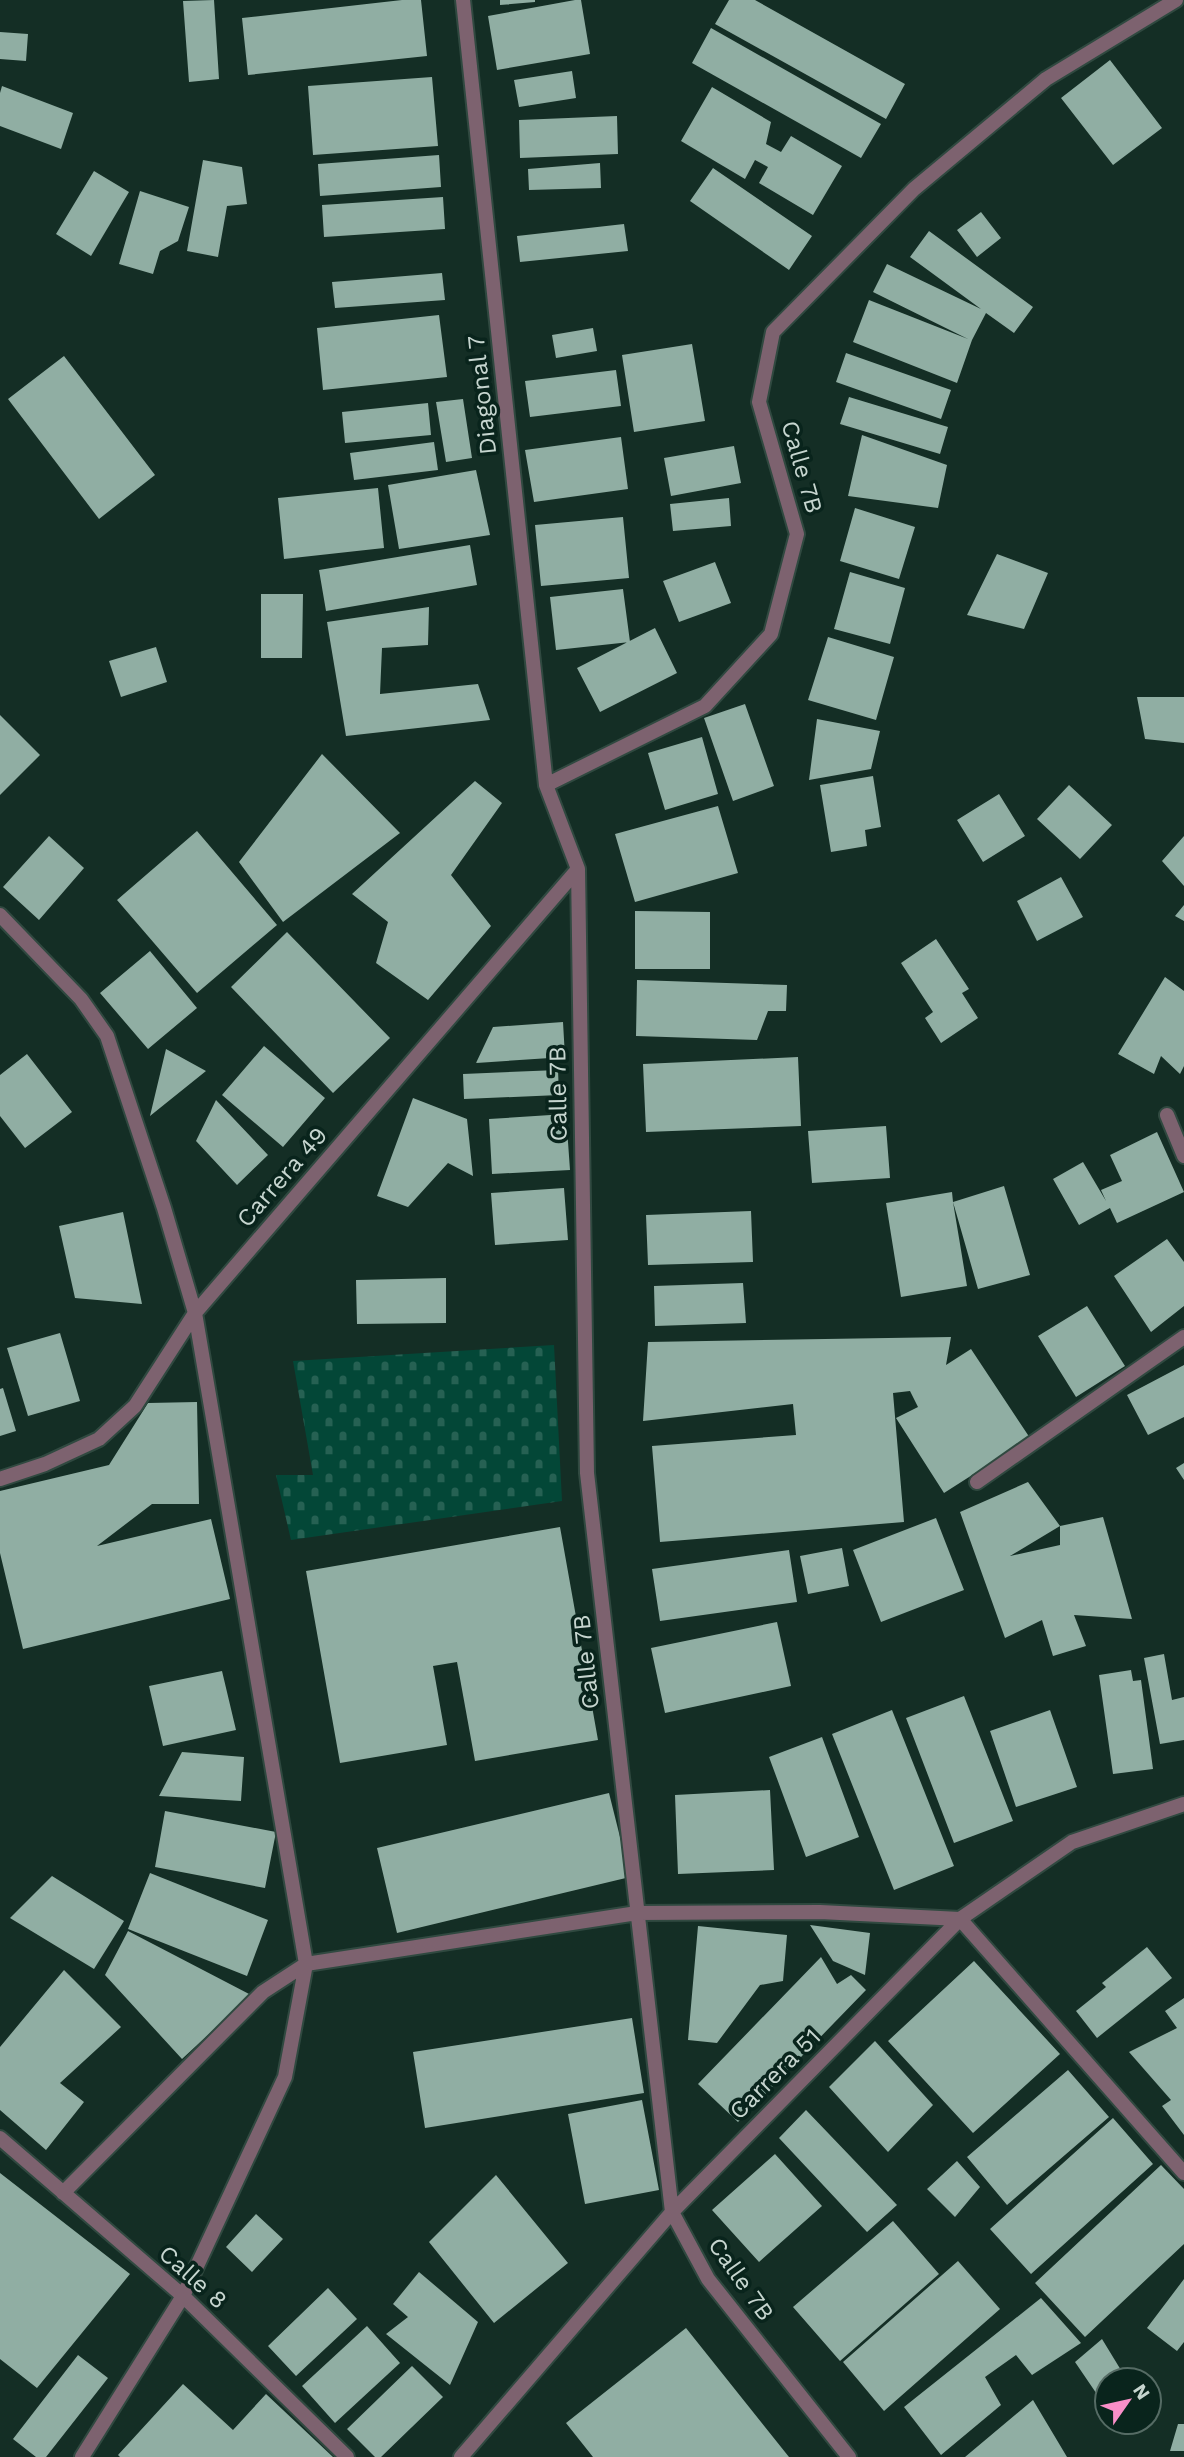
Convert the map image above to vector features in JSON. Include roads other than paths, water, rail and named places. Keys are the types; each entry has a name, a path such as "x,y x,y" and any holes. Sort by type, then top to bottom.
{"street":[{"name":"Diagonal 7","path":"464,0 546,785"},
{"name":"Calle 7B","path":"849,2457 708,2279 672,2211 587,1473 578,869 546,785 705,706 772,634 797,534 759,402 773,332 914,189 1046,79 1176,0"},
{"name":"Carrera 49","path":"0,1479 45,1464 99,1439 135,1406 195,1313 578,869"},
{"path":"0,915 81,999 107,1036 164,1208 195,1313 306,1964 285,2077 183,2296 82,2457"},
{"path":"1167,1115 1184,1156"},
{"path":"977,1482 1184,1337"},
{"name":"Carrera 51","path":"461,2457 672,2211 960,1919 1072,1842 1184,1804"},
{"path":"63,2193 264,1992 306,1964 637,1913 820,1912 960,1919 1184,2173"},
{"name":"Calle 8","path":"0,2138 183,2296 347,2457"}]}
